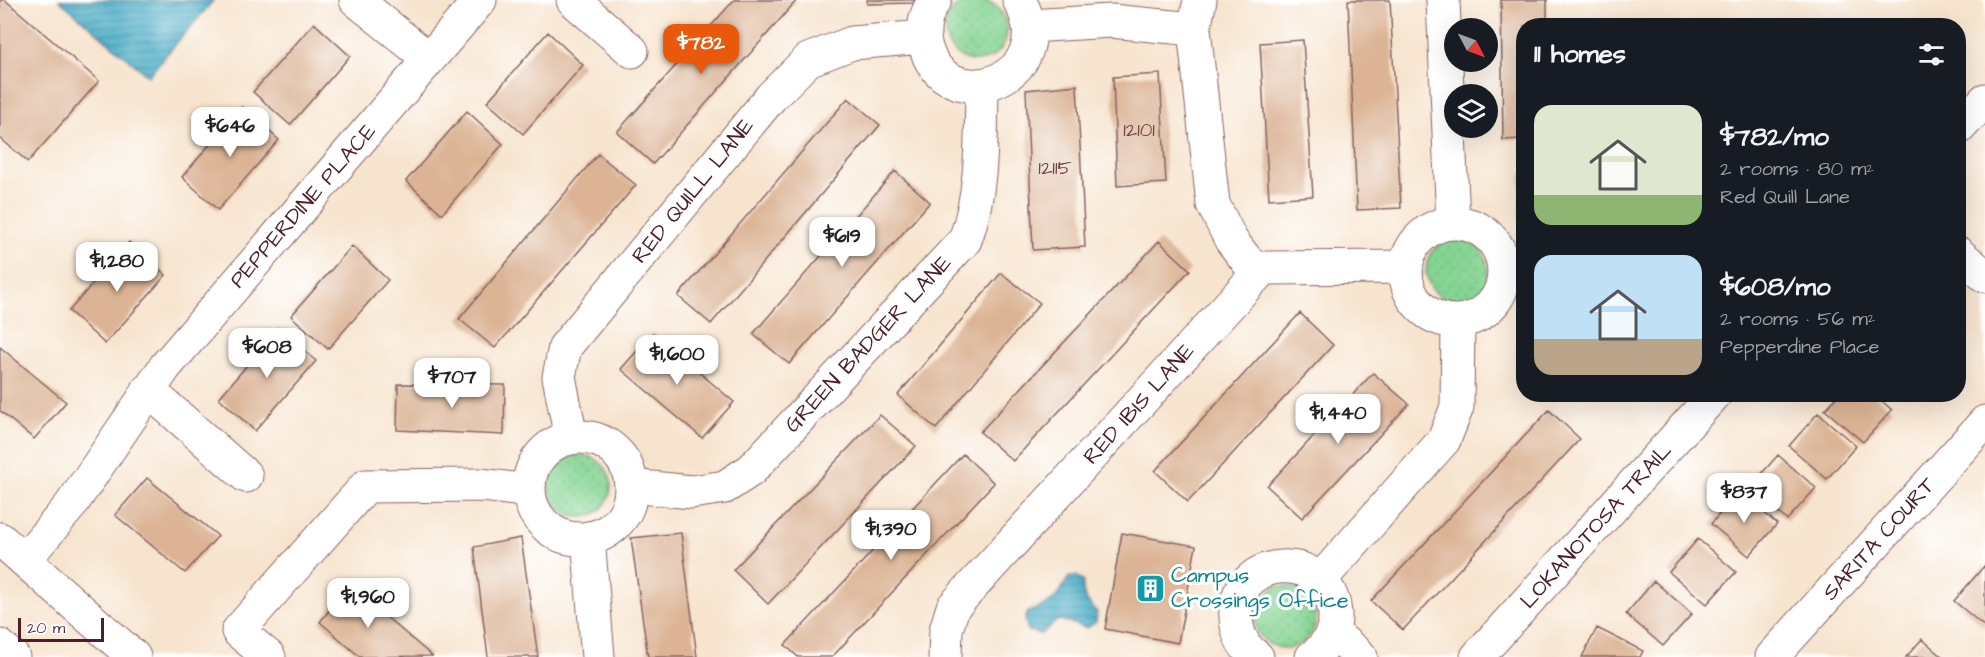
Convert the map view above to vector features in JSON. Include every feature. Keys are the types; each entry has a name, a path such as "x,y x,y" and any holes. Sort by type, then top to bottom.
{"street":[{"path":"356,0 429,59"},
{"name":"PEPPERDINE PLACE","path":"24,560 71,505 165,367 480,0"},
{"path":"573,0 632,51"},
{"path":"936,0 925,21 924,37 928,53 943,73 965,85 982,86 1009,75 1019,65 1026,53 1025,13 1111,10 1197,14 1212,204 1231,240 1257,275 1263,268 1406,267"},
{"path":"1443,0 1453,222"},
{"name":"RED QUILL LANE","path":"571,438 559,377 565,347 771,98 808,60 852,43 924,37"},
{"name":"GREEN BADGER LANE","path":"631,486 692,492 724,486 751,470 965,240 972,220 980,168 982,86"},
{"path":"1966,120 1985,100"},
{"path":"1453,222 1472,225 1486,234 1497,246 1514,278 1490,307 1476,317 1458,322 1444,321 1429,315 1417,305 1408,291 1406,267 1414,244 1425,232 1453,222"},
{"path":"1966,260 1985,276"},
{"name":"RED IBIS LANE","path":"945,657 946,630 953,607 1257,275"},
{"path":"1320,580 1444,440 1457,407 1458,322"},
{"path":"148,390 246,476"},
{"name":"LOKANOTOSA TRAIL","path":"1477,657 1708,402"},
{"name":"SARITA COURT","path":"1772,657 1985,422"},
{"path":"585,437 612,448 628,471 631,486 623,514 614,525 588,538 571,538 555,532 541,522 532,507 529,490 536,462 557,442 585,437"},
{"path":"269,657 238,631 366,486 482,485 529,490"},
{"path":"588,538 598,657"},
{"path":"0,539 134,657"},
{"path":"1253,656 1242,642 1236,627 1235,611 1239,595 1248,582 1261,572 1276,566 1292,566 1307,571 1320,580 1334,604 1332,632 1325,645 1312,657"},
{"path":"1332,632 1361,657"},
{"path":"0,646 13,657"}],"green space":[{"path":"976,-1 993,4 998,8 1002,13 1007,30 1002,47 998,52 993,56 976,61 959,56 954,52 950,47 945,30 950,13 954,8 959,4"},
{"path":"1457,239 1474,244 1479,248 1483,253 1488,270 1483,287 1479,292 1474,296 1457,301 1440,296 1435,292 1431,287 1426,270 1431,253 1435,248 1440,244"},
{"path":"580,455 597,460 602,464 606,469 611,486 606,503 602,508 597,512 580,517 563,512 558,508 554,503 549,486 554,469 558,464 563,460"},
{"path":"1285,586 1302,591 1307,595 1311,600 1316,617 1311,634 1307,639 1302,643 1285,648 1268,643 1263,639 1259,634 1254,617 1259,600 1263,595 1268,591"}],"water":[{"path":"59,0 214,0 148,76"},
{"path":"1077,576 1083,581 1086,598 1097,612 1096,622 1087,628 1058,620 1041,634 1028,631 1025,620 1028,612 1048,604 1058,595 1069,577"}],"building":[{"path":"0,0 5,0 99,81 28,162 0,138"},
{"path":"734,0 797,0 653,164 617,132"},
{"path":"867,0 914,0 914,3 867,4"},
{"path":"1348,0 1390,0 1401,208 1357,210"},
{"path":"1501,0 1547,0 1547,18 1516,18 1516,139 1503,140"},
{"path":"314,23 350,56 290,125 253,92"},
{"path":"548,32 583,65 523,134 487,102"},
{"path":"1303,40 1313,196 1269,199 1260,43"},
{"path":"1160,74 1166,183 1117,186 1113,77"},
{"path":"1077,85 1085,247 1033,250 1026,90"},
{"path":"848,98 880,125 711,324 678,296"},
{"path":"242,107 279,140 218,210 182,177"},
{"path":"467,111 503,144 442,214 406,181"},
{"path":"598,154 636,185 495,348 459,319"},
{"path":"895,171 930,202 789,364 753,334"},
{"path":"1159,241 1190,270 1013,461 980,432"},
{"path":"129,242 166,275 105,344 69,311"},
{"path":"352,246 388,280 328,349 291,316"},
{"path":"1001,273 1040,303 936,429 898,395"},
{"path":"1300,313 1333,345 1188,502 1155,471"},
{"path":"279,328 316,361 255,431 219,398"},
{"path":"653,333 734,402 702,438 621,369"},
{"path":"0,347 66,402 34,439 0,411"},
{"path":"1373,373 1409,404 1302,518 1267,486"},
{"path":"398,384 505,385 504,435 397,430"},
{"path":"1832,402 1883,402 1892,410 1863,442 1825,410"},
{"path":"1549,410 1580,439 1403,630 1371,601"},
{"path":"1818,413 1856,446 1827,479 1789,446"},
{"path":"880,415 916,446 768,604 733,570"},
{"path":"963,454 994,483 832,657 798,657 785,645"},
{"path":"1778,455 1816,488 1787,520 1749,488"},
{"path":"147,478 218,536 185,573 115,515"},
{"path":"1739,491 1777,524 1749,556 1711,524"},
{"path":"681,533 697,657 648,657 631,538"},
{"name":"Campus Crossings Office","path":"1122,533 1196,546 1178,643 1105,629"},
{"path":"521,538 538,657 488,657 474,547"},
{"path":"1698,539 1736,572 1707,604 1669,572"},
{"path":"1985,565 1985,627 1954,601"},
{"path":"1654,581 1692,614 1663,646 1626,614"},
{"path":"349,585 432,656 360,657 320,622"},
{"path":"1597,628 1643,651 1640,657 1582,657"},
{"path":"1922,639 1943,657 1906,657"}],"place":[{"name":"Campus Crossings Office","path":"1150,588"}]}
